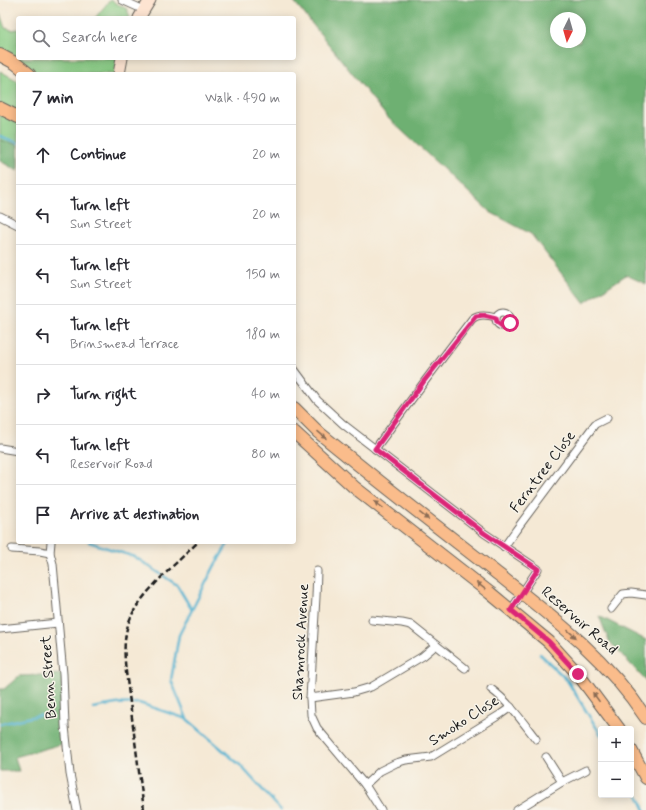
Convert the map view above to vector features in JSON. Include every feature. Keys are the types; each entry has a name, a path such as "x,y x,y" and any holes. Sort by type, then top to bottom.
{"main road":[{"path":"0,55 15,63 26,72"},
{"path":"0,62 15,72"},
{"path":"0,108 16,116"},
{"name":"Reservoir Road","path":"296,410 318,432 564,627 603,663 620,682 646,718"},
{"path":"296,434 354,487 511,610 549,642 594,694 616,726"},
{"path":"634,756 646,778"}],"street":[{"path":"122,0 142,14 150,0"},
{"path":"119,72 122,60"},
{"path":"0,216 16,224"},
{"path":"375,449 424,381 472,319 480,315 496,318"},
{"path":"296,372 317,400 326,409 375,449 484,533 538,569 511,610"},
{"name":"Ferntree Close","path":"504,547 595,424 607,418"},
{"path":"0,448 16,451"},
{"name":"Benn Street","path":"51,544 50,553 53,564 64,674 65,726 70,774 77,810"},
{"path":"12,549 50,553"},
{"name":"Shamrock Avenue","path":"317,571 310,698 311,715 316,728 365,785 381,810"},
{"path":"611,609 623,594 631,593 646,595"},
{"path":"372,620 402,623 411,626 465,668"},
{"path":"0,629 58,623"},
{"path":"310,698 371,688 423,656 436,645"},
{"name":"Smoko Close","path":"365,785 380,771 396,763 406,760 431,757 511,707 502,697 491,689"},
{"path":"511,707 536,739"},
{"path":"546,757 562,782"},
{"path":"517,810 562,782 586,770"}],"green space":[{"path":"110,0 127,9 129,16 97,16"},
{"path":"293,0 646,0 646,284 626,275 584,303 531,234 490,212 387,117"},
{"path":"0,14 5,28 16,29 16,60 119,60 118,72 33,72 0,49"},
{"path":"0,71 16,80 16,144 0,140"},
{"path":"0,140 16,144 16,170 0,161"},
{"path":"599,616 646,640 646,681 609,641"},
{"path":"63,674 62,744 15,757 19,771 0,771 0,689 4,689 19,676"}],"waterway":[{"path":"0,136 16,142"},
{"path":"95,544 135,557 177,585 192,610"},
{"path":"187,719 171,680 179,635 215,565 228,544"},
{"path":"540,654 567,680 598,730"},
{"path":"93,708 116,704 139,703 187,719 240,765 281,810"},
{"path":"0,724 40,715"},
{"path":"634,787 645,810"}],"railway":[{"path":"144,810 125,665 125,644 128,624 136,608 151,588 196,544"}],"route":[{"path":"510,323 506,326 499,326 496,318 484,315 476,316 472,319 424,381 375,449 484,533 538,569 511,610 549,642 578,674"}]}
